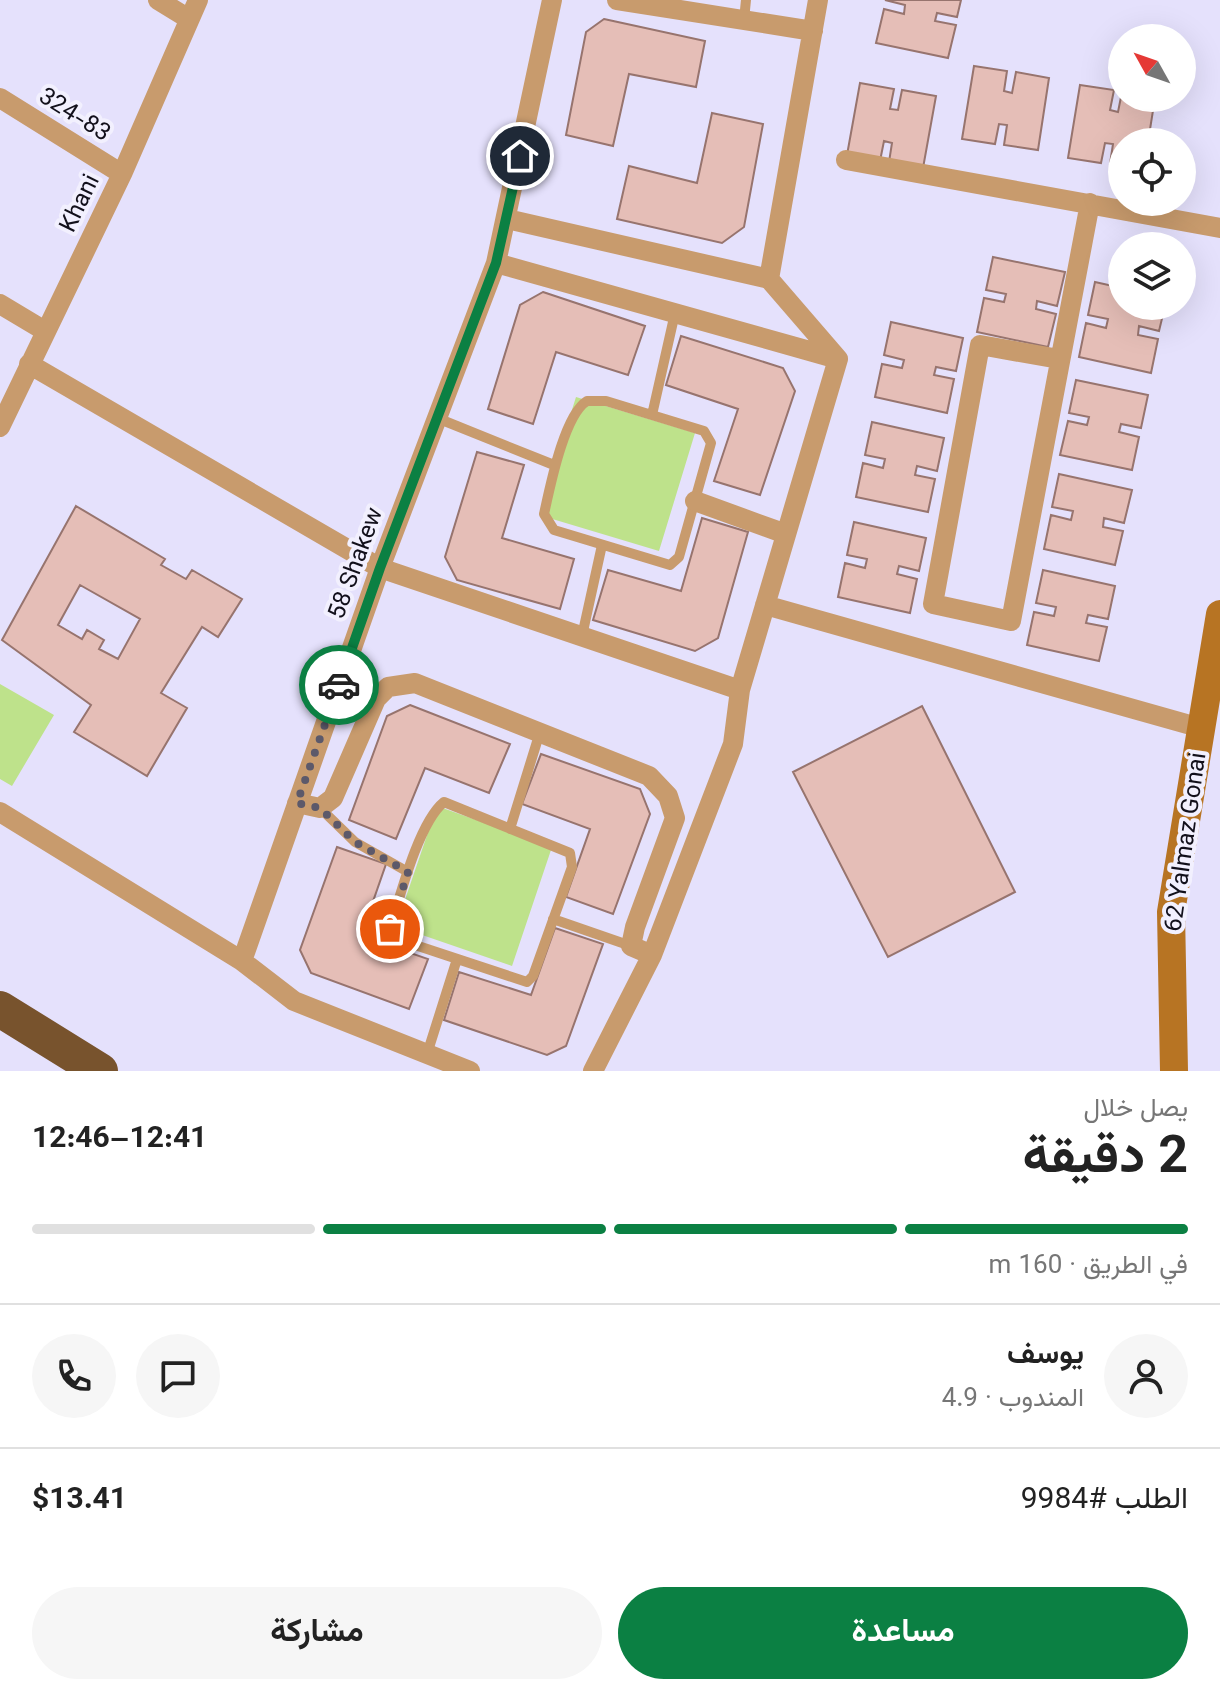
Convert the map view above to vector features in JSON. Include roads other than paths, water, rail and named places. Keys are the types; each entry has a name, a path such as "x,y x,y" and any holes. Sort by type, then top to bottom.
{"highway":[{"path":"0,1009 100,1071"}],"main road":[{"name":"62 Yalmaz Gonai","path":"1174,1071 1171,912 1220,614"}],"street":[{"path":"158,0 189,19"},
{"name":"Khani","path":"0,427 122,174 198,0"},
{"name":"58 Shakew","path":"242,961 380,568 496,263 552,0"},
{"path":"617,0 745,10 813,31"},
{"path":"769,279 818,0"},
{"name":"324-83","path":"0,98 122,174"},
{"path":"846,160 1220,228"},
{"path":"1059,359 980,345 933,604 1011,621 1090,203"},
{"path":"507,219 769,279 838,359"},
{"path":"496,263 838,359"},
{"path":"0,304 45,331"},
{"path":"593,1071 652,955 733,744 740,690 838,359"},
{"path":"29,364 380,568 740,690"},
{"path":"695,501 786,534"},
{"path":"765,605 1201,728"},
{"path":"297,803 320,808 333,798 376,699 388,687 415,683 649,776 668,796 675,818 631,946 652,955"},
{"path":"0,812 242,961 294,1001 470,1071"}],"lane":[{"path":"652,415 675,313"},
{"path":"587,401 606,401 704,431 711,443 679,557 670,565 554,530 544,514 554,465 578,407 587,401"},
{"path":"437,418 554,465"},
{"path":"582,636 602,545"},
{"path":"510,829 540,732"},
{"path":"444,802 570,853 572,867 533,976 527,982 400,940 390,929 408,872 433,811 444,802"},
{"path":"320,808 355,842 408,872"},
{"path":"553,919 631,946"},
{"path":"427,1054 457,959"}]}
